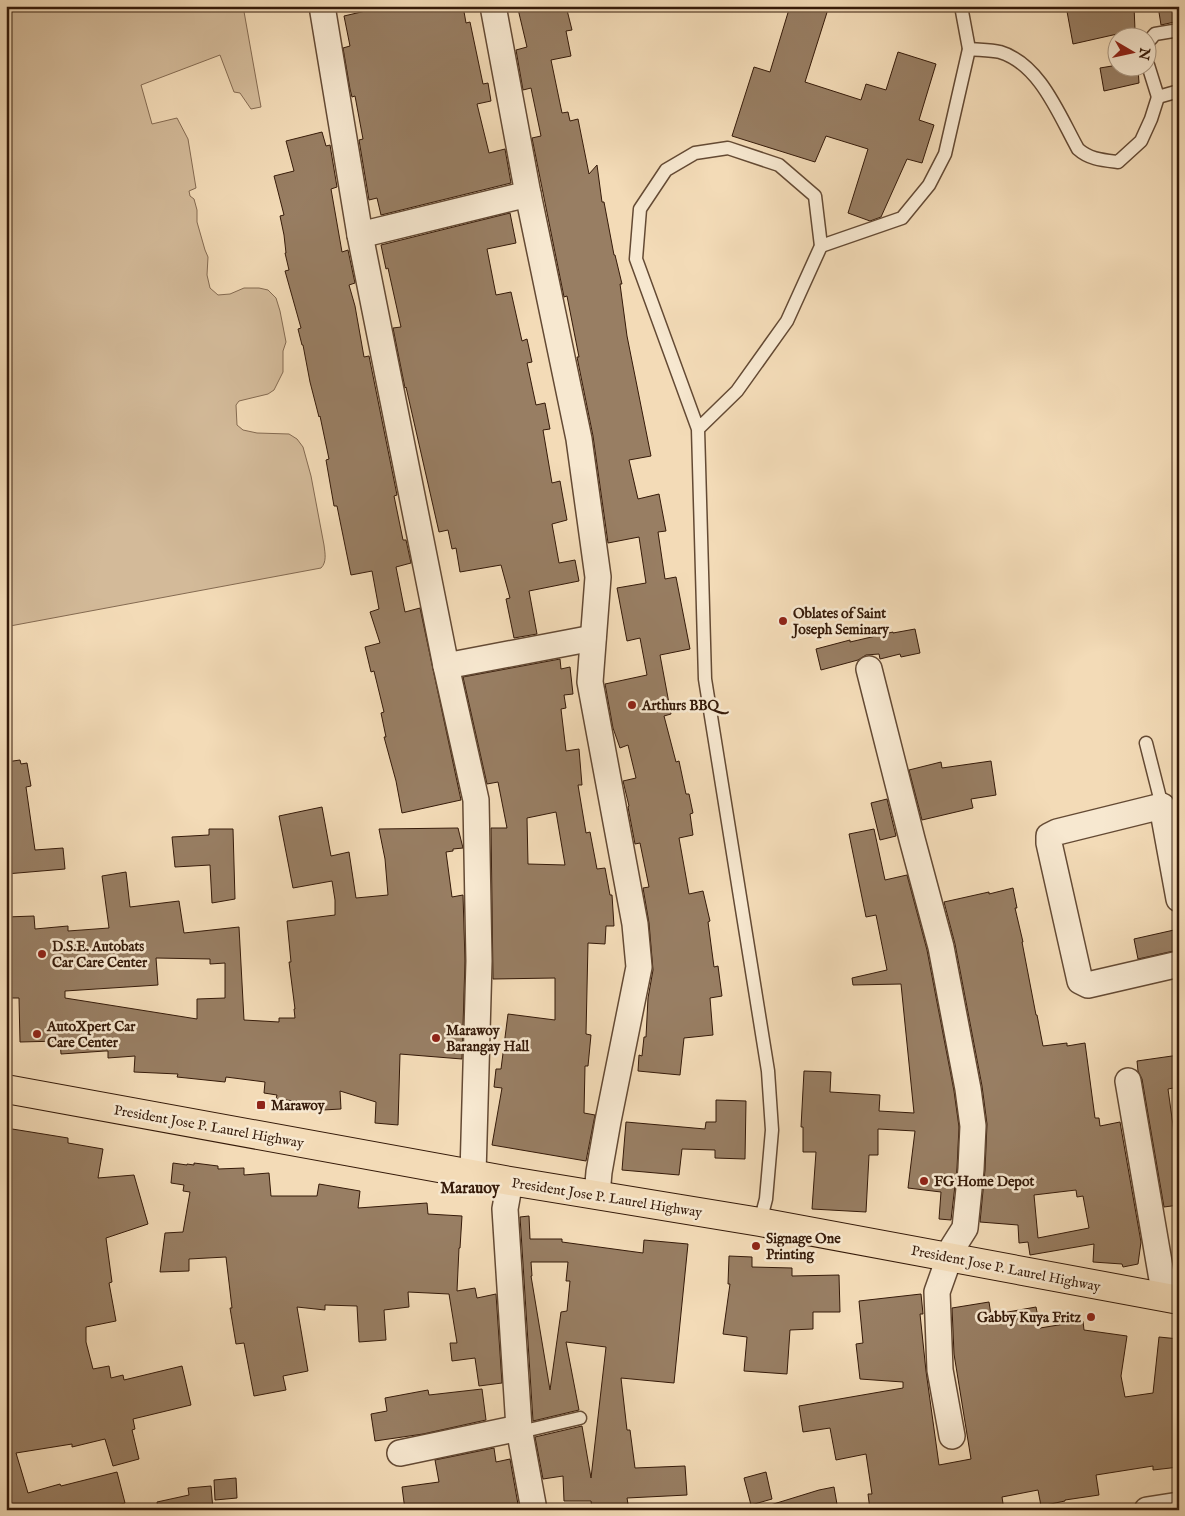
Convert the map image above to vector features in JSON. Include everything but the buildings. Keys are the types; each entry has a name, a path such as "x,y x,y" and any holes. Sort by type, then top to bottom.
{"main road":[{"name":"President Jose P. Laurel Highway","path":"6,1089 510,1181 760,1222 1172,1299"}],"street":[{"path":"322,6 360,235 446,666 476,800 479,961 473,1174"},
{"path":"493,6 528,194 579,439 598,577 590,682 636,924 639,967 608,1121 597,1195"},
{"path":"360,235 528,194"},
{"path":"446,666 593,638"},
{"path":"869,669 941,947 970,1098 973,1126 965,1228 953,1247 937,1292 940,1370 952,1436"},
{"path":"1179,899 1162,806 1057,832 1049,836 1080,981 1088,985 1179,964"},
{"path":"1128,1081 1172,1299"},
{"path":"510,1181 505,1209 520,1430 534,1510"},
{"path":"400,1453 520,1430"},
{"path":"1147,1510 1179,1505"}],"lane":[{"path":"821,246 902,218 929,185 945,154 969,49 961,6"},
{"path":"1158,34 1179,30"},
{"path":"969,49 999,52 1013,58 1037,77 1078,149 1085,156 1095,159 1118,162 1141,141 1158,97 1152,78"},
{"path":"1158,97 1179,91"},
{"path":"698,429 737,391 787,321 821,246 815,196 779,165 728,148 695,153 666,170 640,209 636,259 698,429 705,679 768,1071 772,1130 766,1199 760,1222"},
{"path":"1146,743 1162,806"},
{"path":"520,1430 580,1418"}],"shaded area":[{"path":"6,6 243,6 261,107 251,109 240,93 234,92 220,55 141,85 152,124 177,118 188,139 196,188 189,191 190,196 194,199 197,210 197,222 208,257 207,275 210,288 218,295 230,294 244,288 259,288 268,290 276,298 286,342 283,351 283,372 274,390 268,394 239,401 236,405 237,425 243,430 257,433 289,434 297,439 303,447 311,476 324,545 325,560 321,568 10,626 6,604"}],"place":[{"name":"Oblates of Saint Joseph Seminary","path":"783,621"},
{"name":"Arthurs BBQ","path":"632,705"},
{"name":"D.S.E. Autobats Car Care Center","path":"42,954"},
{"name":"AutoXpert Car Care Center","path":"37,1034"},
{"name":"Marawoy Barangay Hall","path":"436,1038"},
{"name":"Marawoy","path":"261,1105"},
{"name":"FG Home Depot","path":"924,1181"},
{"name":"Signage One Printing","path":"756,1246"},
{"name":"Gabby Kuya Fritz","path":"1091,1317"}],"district":[{"name":"Marauoy","path":"470,1187"}]}
